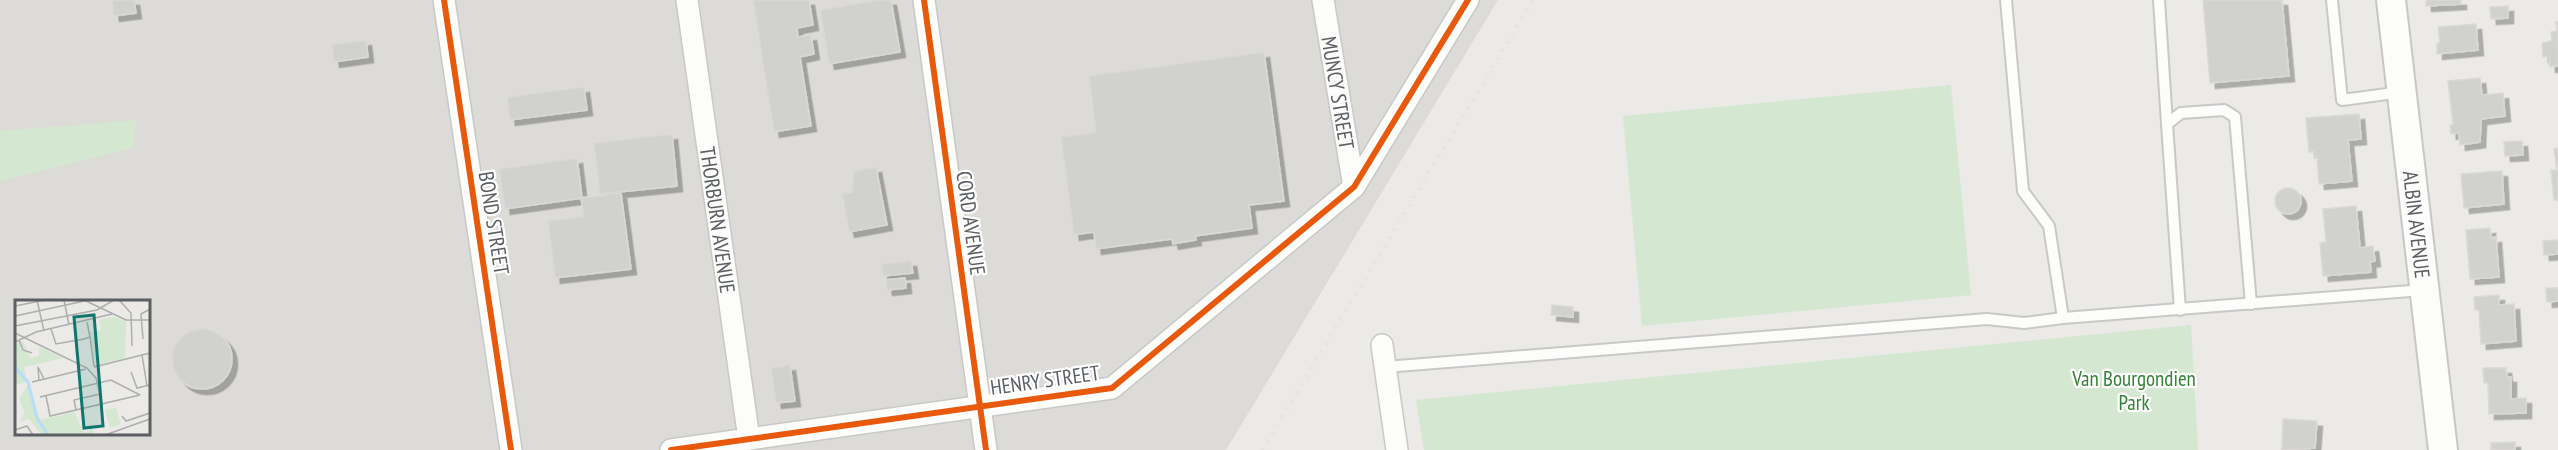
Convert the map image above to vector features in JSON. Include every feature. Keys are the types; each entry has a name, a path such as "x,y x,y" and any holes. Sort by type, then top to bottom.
{"street":[{"name":"BOND STREET","path":"444,0 511,450"},
{"name":"THORBURN AVENUE","path":"687,0 749,439"},
{"name":"CORD AVENUE","path":"924,0 986,450"},
{"name":"MUNCY STREET","path":"1323,0 1354,187"},
{"name":"HENRY STREET","path":"671,450 1112,388 1354,187 1468,0"},
{"name":"ALBIN AVENUE","path":"2391,0 2443,450"},
{"path":"1382,345 1397,450"}],"lane":[{"path":"2006,0 2023,191 2049,225 2063,318"},
{"path":"2159,0 2180,310"},
{"path":"2332,0 2342,100 2402,92"},
{"path":"2167,124 2181,113 2224,110 2235,117 2251,304"},
{"path":"1385,367 1987,319 2024,323 2424,290"}],"shaded area":[{"path":"0,0 1498,0 1226,450 0,450"}],"green space":[{"path":"1951,85 1971,295 1642,326 1623,116"},
{"path":"136,120 133,148 0,181 0,131"},
{"name":"Van Bourgondien Park","path":"2191,325 2198,450 1424,450 1416,400"}],"building":[{"path":"112,0 134,0 136,13 114,16"},
{"path":"753,0 809,0 813,25 797,28 798,37 811,35 814,54 800,57 811,126 774,132"},
{"path":"878,0 891,0 900,52 829,64 820,10"},
{"path":"2203,0 2282,0 2289,76 2210,83"},
{"path":"2426,0 2461,0 2461,4 2426,6"},
{"path":"2508,6 2508,18 2491,19 2490,7"},
{"path":"2556,22 2558,22 2558,66 2550,67 2549,56 2543,57 2542,43 2552,41 2551,32 2557,31"},
{"path":"2476,24 2478,50 2437,54 2437,43 2440,43 2438,27"},
{"path":"366,40 368,57 334,62 332,45"},
{"path":"1264,52 1284,201 1249,205 1252,228 1195,236 1196,240 1173,244 1172,239 1096,249 1094,232 1074,235 1061,137 1096,132 1089,76"},
{"path":"2480,78 2482,95 2503,93 2505,116 2481,119 2480,142 2460,145 2459,133 2451,134 2450,125 2453,125 2448,81"},
{"path":"584,87 587,110 510,120 507,97"},
{"path":"2359,114 2361,139 2348,140 2352,181 2319,184 2317,157 2314,157 2314,151 2309,152 2306,118"},
{"path":"672,134 677,186 600,194 594,143"},
{"path":"2522,141 2523,155 2505,156 2504,142"},
{"path":"2558,148 2558,200 2554,200 2551,170 2557,170 2554,149"},
{"path":"577,158 582,198 505,209 499,169"},
{"path":"876,167 887,225 849,232 842,194 852,192 854,171"},
{"path":"2502,171 2504,204 2464,208 2461,174"},
{"path":"2288,188 2297,192 2301,201 2297,210 2288,214 2279,210 2275,201 2279,192"},
{"path":"621,193 631,269 555,278 548,221 584,216 581,198"},
{"path":"2356,206 2360,248 2373,246 2375,261 2370,262 2371,272 2323,276 2320,243 2326,242 2323,209"},
{"path":"2490,228 2491,238 2496,237 2499,277 2470,279 2466,230"},
{"path":"2558,240 2558,254 2544,255 2543,241"},
{"path":"911,261 913,273 883,276 881,264"},
{"path":"905,278 906,288 887,290 886,280"},
{"path":"2546,288 2558,288 2558,301 2547,302"},
{"path":"2499,295 2499,305 2514,304 2516,341 2481,344 2479,310 2475,310 2474,297"},
{"path":"1552,305 1573,307 1573,317 1551,315"},
{"path":"196,329 208,329 219,334 227,342 232,359 230,371 219,384 208,389 196,389 185,384 177,376 172,365 172,353 177,342 185,334"},
{"path":"790,365 795,401 776,403 771,368"},
{"path":"2483,368 2506,368 2507,377 2511,377 2511,399 2526,398 2526,413 2489,414 2488,383 2484,383"},
{"path":"2283,419 2317,421 2315,448 2282,450"},
{"path":"2515,442 2515,450 2491,450 2491,443"}],"railway":[{"path":"1262,450 1533,0"}],"cycle path":[{"path":"444,0 511,450"},
{"path":"924,0 986,450"},
{"path":"671,450 1112,388 1354,187 1468,0"}]}
